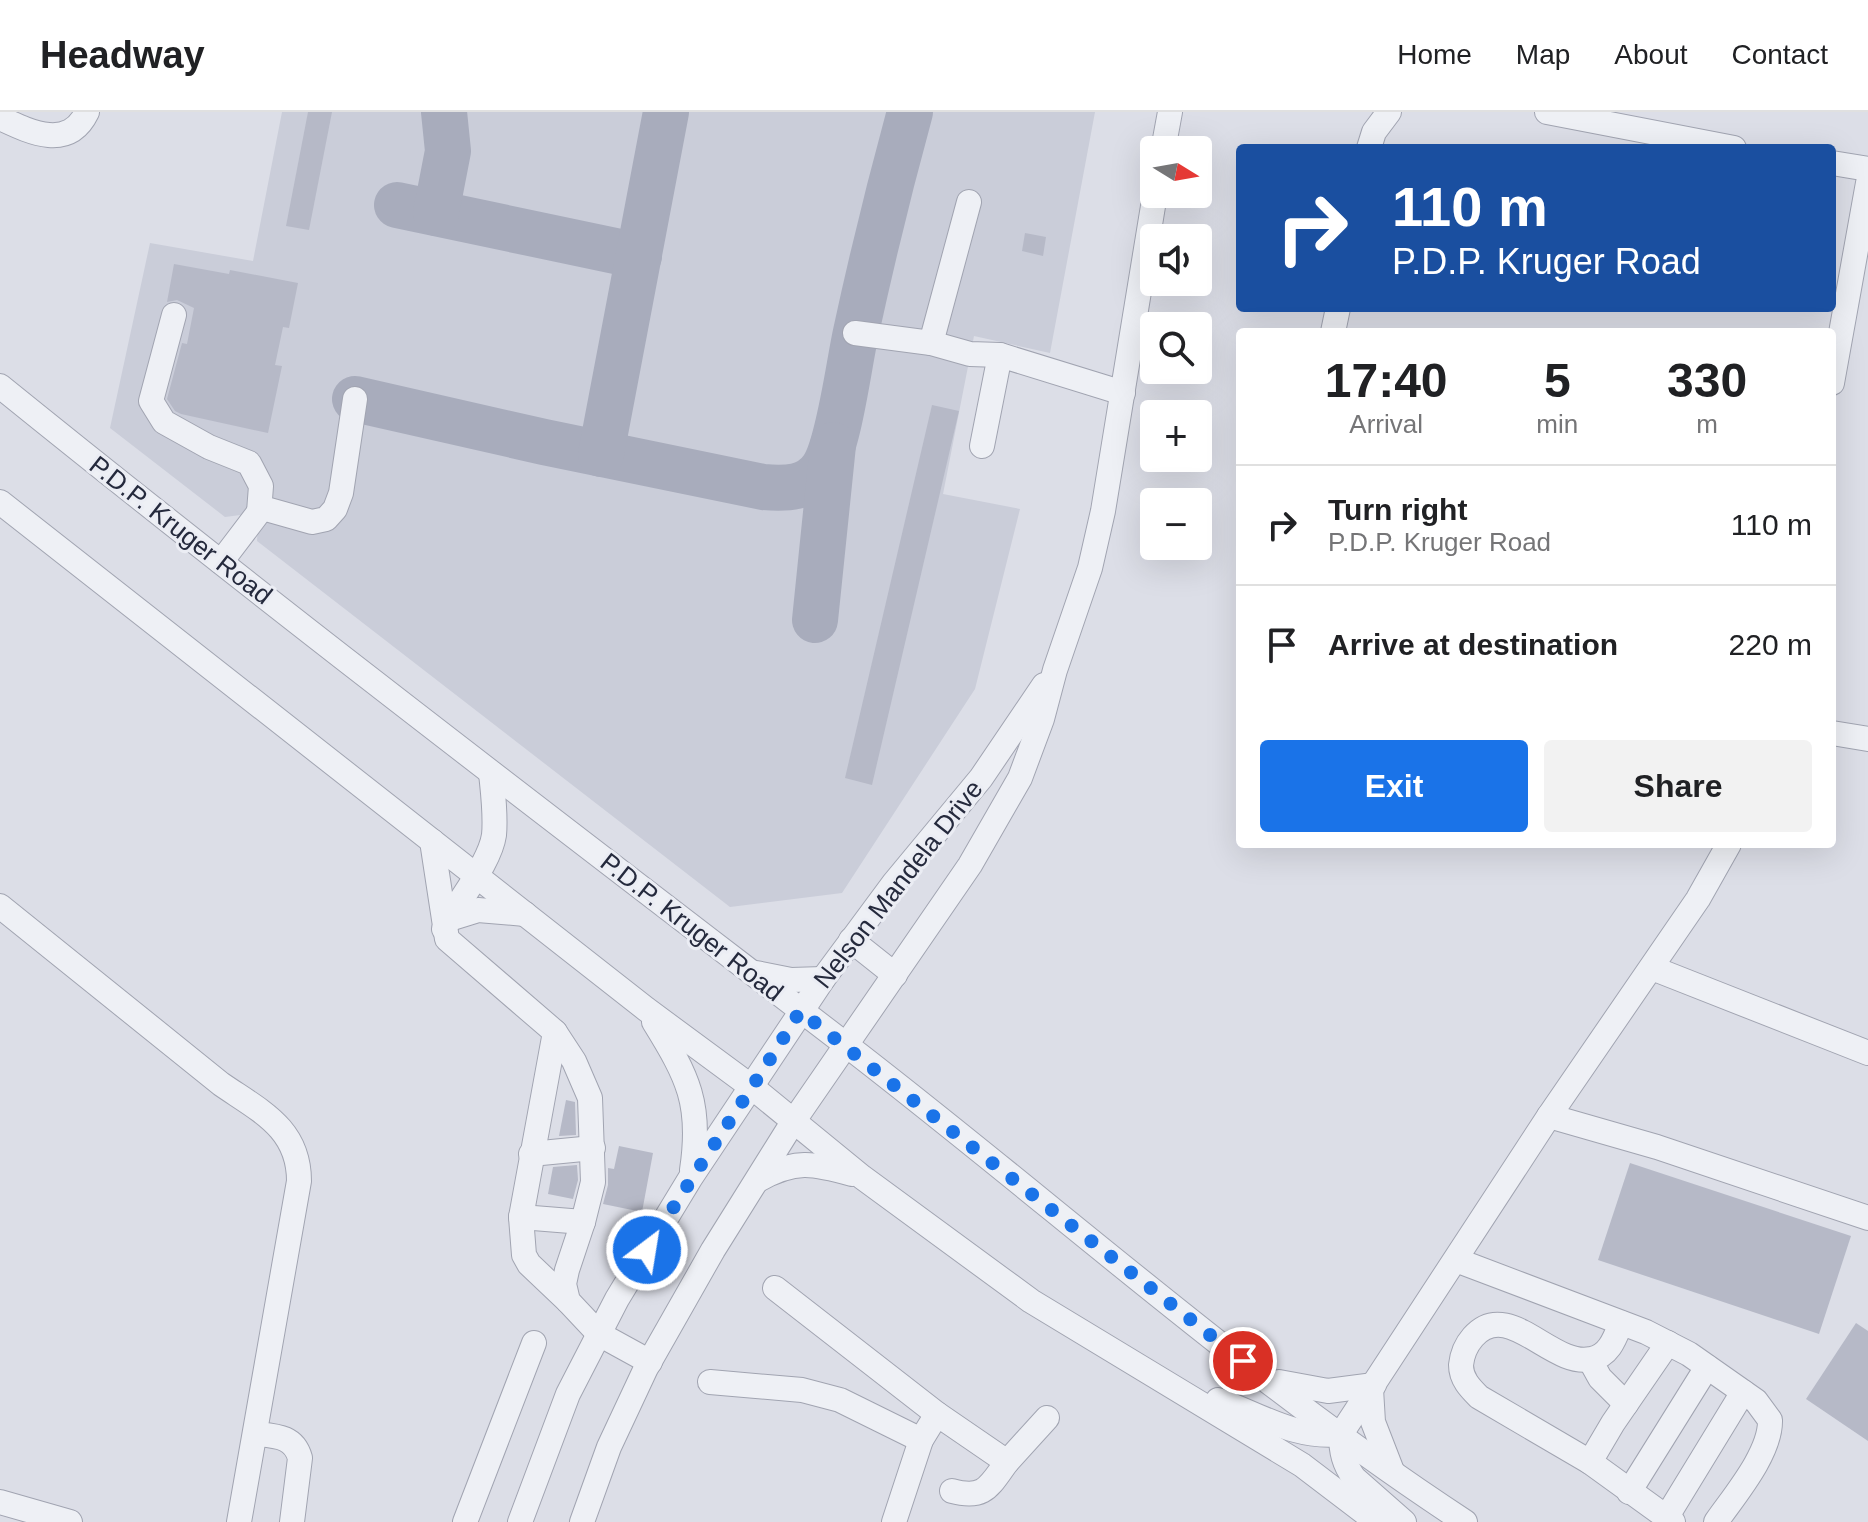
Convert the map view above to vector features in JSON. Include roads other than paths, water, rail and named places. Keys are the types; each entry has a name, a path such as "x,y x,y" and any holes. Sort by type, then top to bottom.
{"street":[{"path":"0,118 41,135 58,135 82,123 87,112"},
{"path":"1166,136 1170,112"},
{"path":"1370,144 1374,132 1389,112"},
{"path":"1547,112 1713,144"},
{"path":"1836,164 1868,169"},
{"path":"1836,361 1868,183"},
{"path":"931,343 969,202"},
{"name":"Nelson Mandela Drive","path":"582,1522 609,1447 650,1362 713,1250 845,1044 970,865 1004,810 1032,749 1090,568 1111,473 1153,208"},
{"path":"174,315 151,401 164,422 209,447 249,463 261,486 259,512"},
{"path":"855,333 931,343 970,354 1000,355 1123,393"},
{"path":"982,446 1000,355"},
{"name":"P.D.P. Kruger Road","path":"0,386 491,773 845,1044 1265,1378 1465,1522"},
{"path":"221,562 259,512 266,509 312,522 326,519 335,509 341,493 355,399"},
{"path":"0,502 646,1009 753,1088 862,1177 1031,1301 1302,1465 1377,1522"},
{"name":"Nelson Mandela Drive","path":"520,1522 568,1394 617,1299 691,1177 753,1088 800,1011 894,883 981,778 1055,670"},
{"path":"1836,734 1868,739"},
{"path":"447,924 483,863 493,838 495,806 491,773"},
{"path":"432,841 447,939 555,1032 574,1061 590,1098 593,1182 564,1284 568,1301"},
{"path":"1404,1522 1348,1470 1341,1449 1341,1434 1549,1116 1698,899 1727,848"},
{"path":"0,906 221,1084 257,1109 279,1127 293,1144 299,1162 299,1181 239,1522"},
{"path":"447,924 478,910 525,914"},
{"path":"851,940 895,975"},
{"path":"1652,968 1868,1053"},
{"path":"750,972 791,980 823,979"},
{"path":"646,1009 682,1068 691,1092 697,1136 691,1177"},
{"path":"555,1032 521,1217 524,1255 529,1264 599,1334 650,1362"},
{"path":"1549,1116 1657,1147 1868,1218"},
{"path":"531,1154 593,1148"},
{"path":"755,1182 799,1163 862,1177"},
{"path":"521,1217 583,1222"},
{"path":"1456,1260 1668,1343 1743,1392 1767,1413 1771,1429 1768,1440 1716,1522"},
{"path":"775,1288 937,1414 1007,1462"},
{"path":"1621,1323 1609,1348 1590,1360 1578,1360 1500,1324 1492,1324 1483,1327 1465,1348 1462,1372 1468,1386 1479,1397 1590,1462 1669,1520 1743,1392"},
{"path":"465,1522 534,1343"},
{"path":"1590,1462 1668,1343"},
{"path":"1590,1360 1600,1378 1626,1404"},
{"path":"1629,1492 1707,1367"},
{"path":"1265,1378 1328,1391 1372,1387"},
{"path":"710,1382 802,1390 840,1400 921,1440"},
{"path":"1372,1387 1373,1422 1392,1472"},
{"path":"1188,1395 1216,1399 1269,1422 1312,1436 1341,1434"},
{"path":"894,1522 921,1440 937,1414"},
{"path":"952,1491 970,1495 987,1489 1047,1418"},
{"path":"256,1434 292,1441 297,1449 300,1458 292,1522"},
{"path":"0,1502 70,1522"}]}
